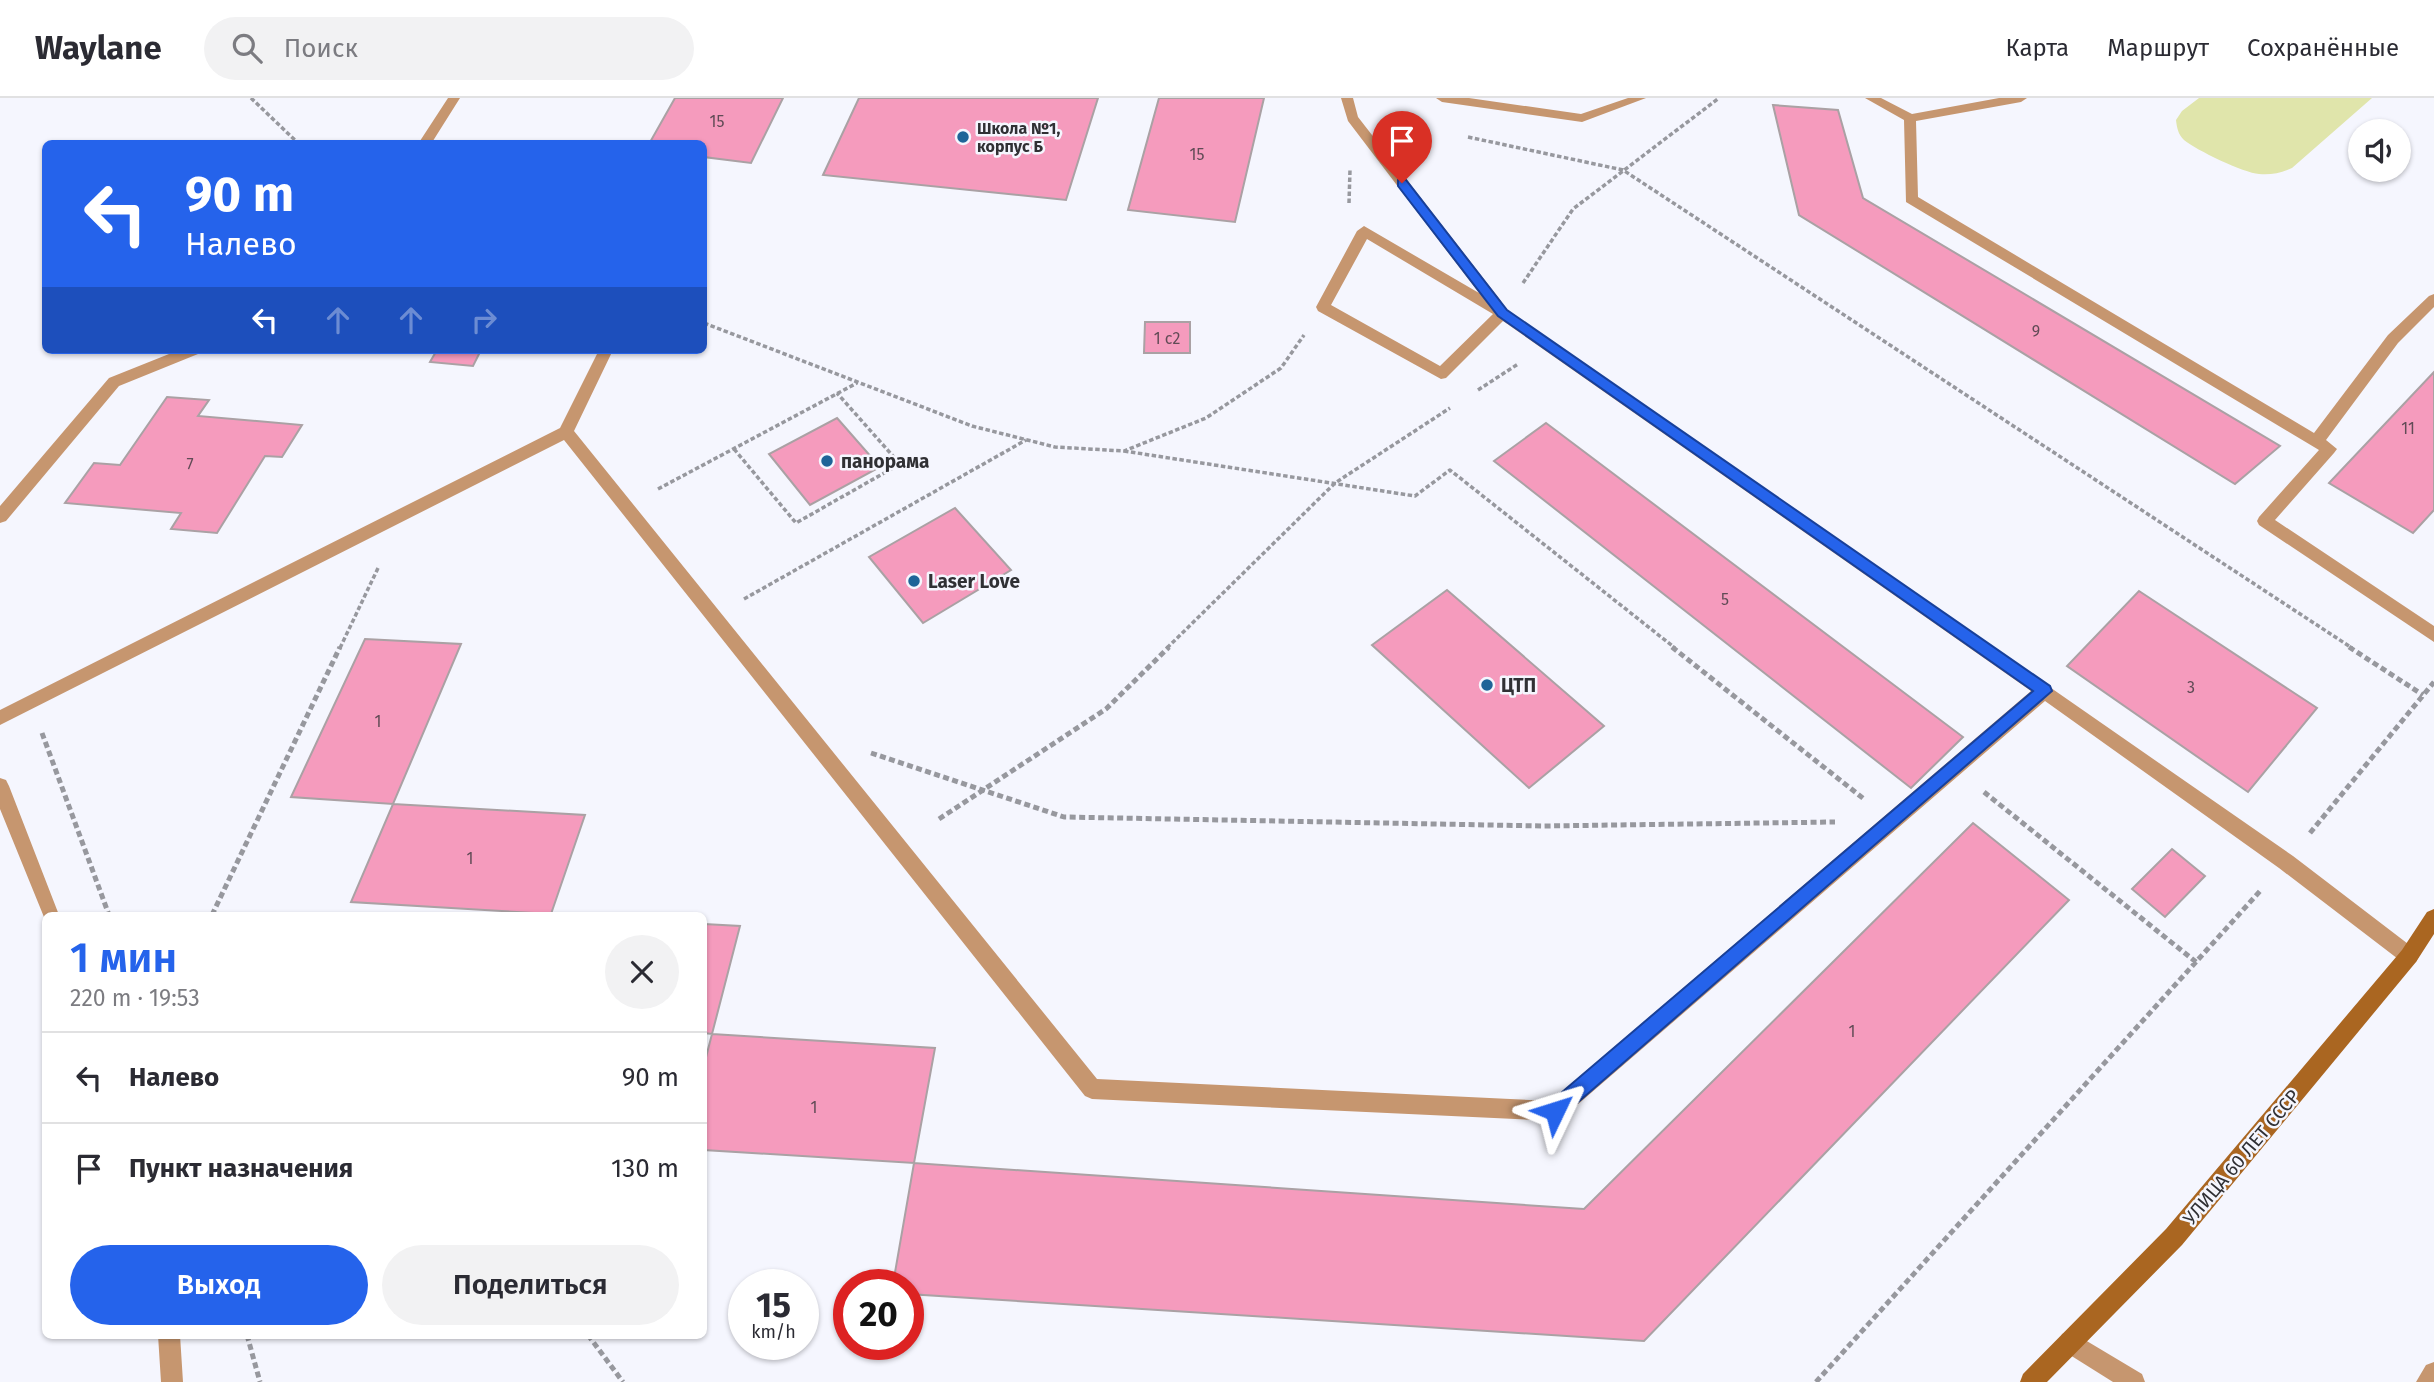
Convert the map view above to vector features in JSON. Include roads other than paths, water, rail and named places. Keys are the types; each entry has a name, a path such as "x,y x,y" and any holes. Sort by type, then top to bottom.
{"street":[{"path":"427,140 454,98"},
{"path":"1347,98 1351,116 1503,313"},
{"path":"1442,98 1582,118 1640,98"},
{"path":"1871,98 1910,118 2021,98"},
{"path":"1910,118 1911,199 2329,449 2265,521 2434,635"},
{"path":"1503,313 1441,374 1323,307 1364,231 1503,313 2286,862 2409,956"},
{"path":"2316,442 2393,339 2434,299"},
{"path":"0,517 114,382 183,354"},
{"path":"0,718 566,432 604,354"},
{"path":"566,432 1092,1089 1555,1111 2044,691"},
{"path":"0,786 49,912"},
{"name":"УЛИЦА 60 ЛЕТ СССР","path":"2031,1382 2174,1237 2409,956 2434,918"},
{"path":"169,1339 172,1382"},
{"path":"2070,1342 2134,1382"},
{"path":"2427,1382 2434,1373"}],"place":[{"name":"Школа №1, корпус Б","path":"963,137"},
{"name":"панорама","path":"827,461"},
{"name":"Laser Love","path":"914,581"},
{"name":"ЦТП","path":"1487,685"}]}
